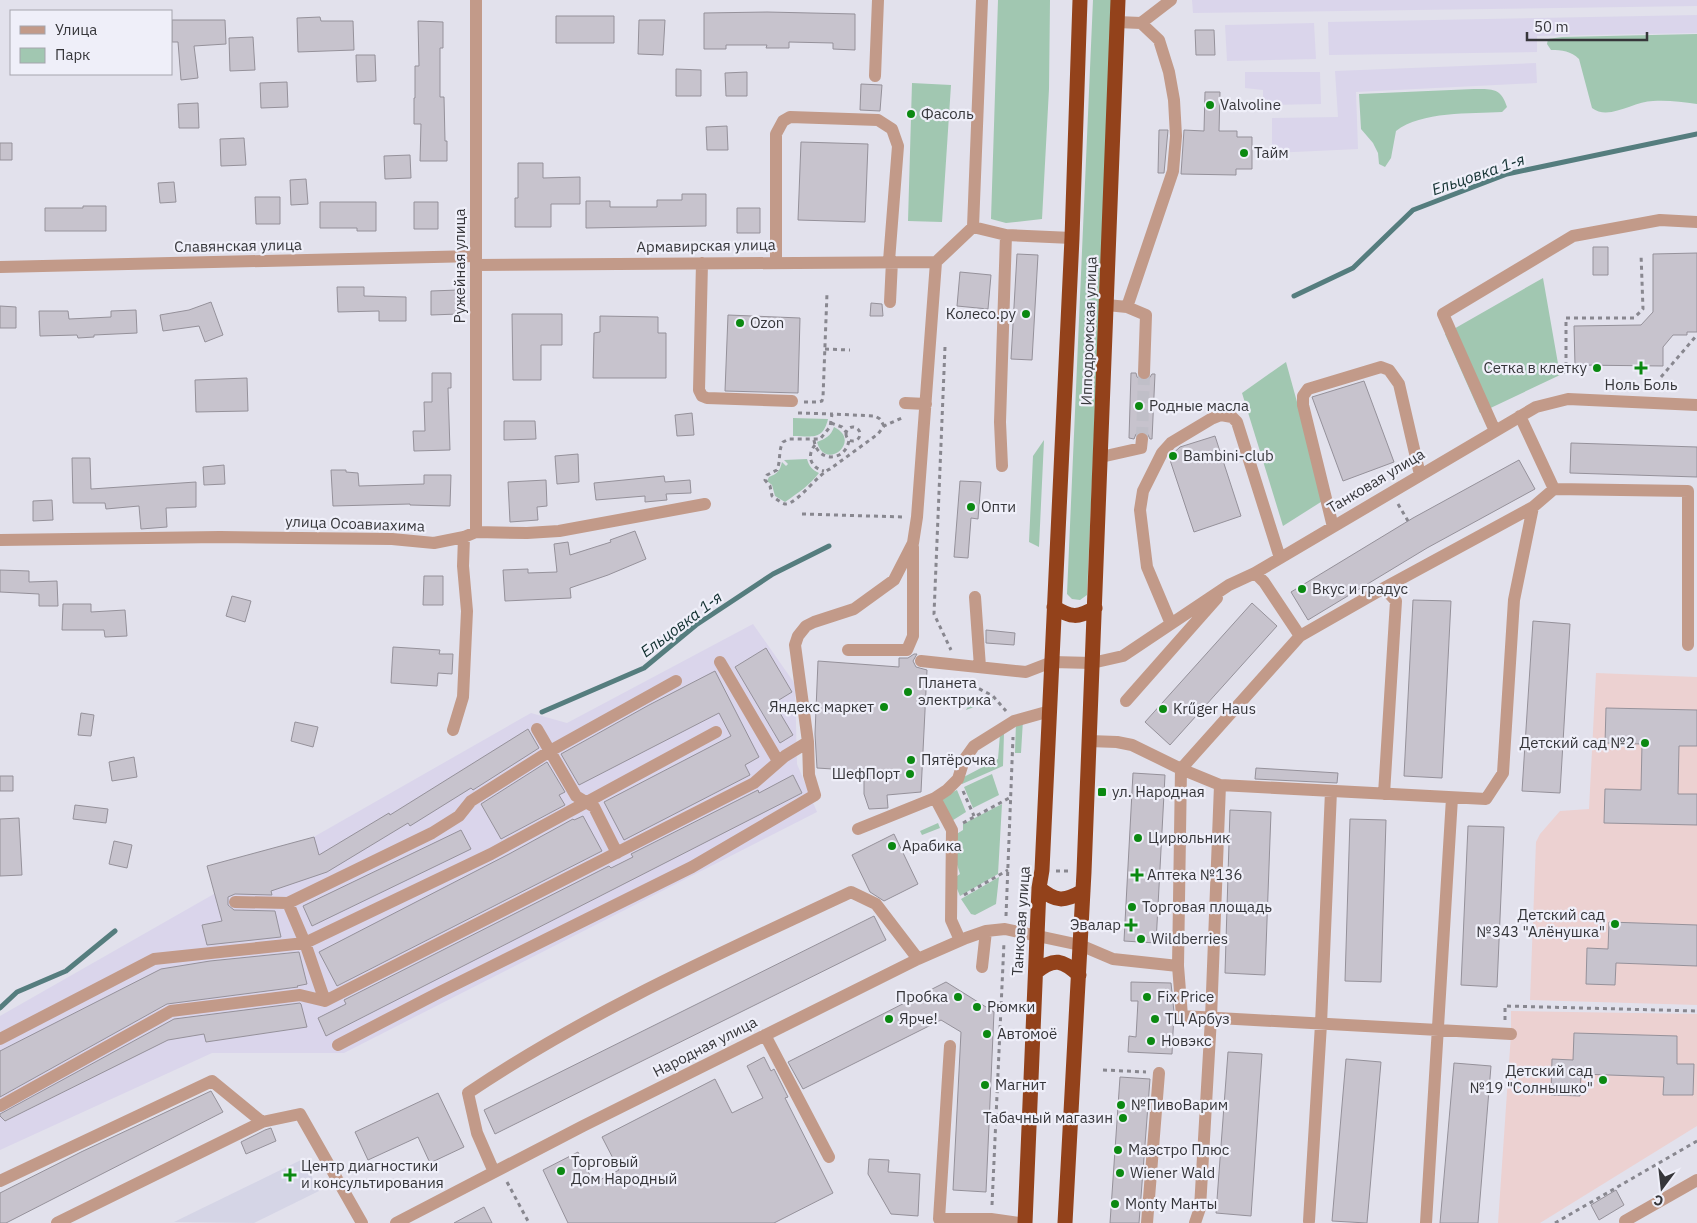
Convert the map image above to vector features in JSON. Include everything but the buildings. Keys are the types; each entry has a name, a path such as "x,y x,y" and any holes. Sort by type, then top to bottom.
{"highway":[{"name":"Ипподромская улица","path":"1052,662 1072,238 1080,0"},
{"name":"Ипподромская улица","path":"1092,663 1108,305 1118,0"},
{"path":"1054,608 1067,615 1082,616 1094,608"},
{"name":"Танковая улица","path":"1025,1223 1039,888 1042,870 1052,662"},
{"path":"1065,1223 1079,975 1092,663"},
{"path":"1039,888 1048,896 1061,900 1074,897 1083,891"},
{"path":"1036,972 1046,964 1057,961 1069,966 1079,975"}],"street":[{"name":"Ружейная улица","path":"453,730 463,697 467,611 462,566 470,534 476,260 476,0"},
{"path":"875,76 878,0"},
{"path":"848,650 907,650 913,636 913,543 917,517 936,262 973,227 982,0"},
{"path":"1117,22 1141,23 1171,0"},
{"path":"1127,307 1173,171 1176,136 1174,100 1169,72 1159,40 1141,23"},
{"path":"776,262 776,134 783,121 790,117 878,120 892,129 898,146 890,302"},
{"path":"1495,431 1443,314 1573,236 1660,220 1697,222"},
{"path":"973,227 1006,235 1072,238"},
{"path":"1002,466 1000,422 1006,235"},
{"name":"Армавирская улица","path":"476,260 936,262"},
{"name":"Славянская улица","path":"0,268 476,260"},
{"path":"702,262 700,390 702,396 708,398 792,401"},
{"path":"1108,305 1127,307 1146,315 1144,373"},
{"path":"1333,527 1303,405 1303,396 1308,389 1381,367 1388,370 1399,384 1420,475"},
{"name":"Танковая улица","path":"1052,662 1092,663 1123,656 1229,585 1255,573 1536,407 1568,399 1697,405"},
{"path":"905,403 926,404"},
{"path":"1171,624 1147,566 1140,510 1141,499 1143,491 1162,453 1171,443 1211,419 1221,415 1232,417 1237,422 1280,558"},
{"path":"1520,416 1554,489"},
{"path":"1102,457 1141,448 1142,439"},
{"path":"1508,1034 1182,1016 1178,966 1181,769 1300,636 1534,507 1554,489 1688,490 1688,645"},
{"name":"улица Осоавиахима","path":"0,540 220,537 392,539 434,543 470,534 558,531 705,504"},
{"path":"1089,741 1132,744 1181,769 1220,785 1452,798 1486,798 1504,773 1514,600 1534,507"},
{"path":"338,1045 440,992 692,867 815,795 809,775 808,742 795,645 798,636 806,626 814,622 854,609 894,580 913,543"},
{"path":"1255,573 1264,582 1300,636"},
{"path":"1126,701 1229,585"},
{"path":"1384,588 1396,601 1384,794"},
{"path":"975,597 980,667"},
{"path":"921,661 1026,672 1052,662"},
{"path":"720,662 778,761"},
{"path":"235,902 288,903 432,833 458,816 472,801 550,751 676,681"},
{"path":"858,829 935,798 958,779 964,760 974,746 1014,721 1050,711"},
{"path":"537,729 576,796 594,807 617,853"},
{"path":"0,1039 154,959 305,943 491,854 716,732"},
{"path":"0,1106 172,1011 300,995 324,1001 754,783 778,761 808,742"},
{"path":"1195,1223 1200,1208 1211,1018 1220,785"},
{"path":"1309,1221 1321,1024 1331,792"},
{"path":"935,798 952,830 951,920 960,940"},
{"path":"1426,1223 1452,798"},
{"path":"494,1172 477,1133 468,1093 515,1061 644,990 851,892 876,904 918,960"},
{"path":"288,903 305,943 324,1001"},
{"name":"Народная улица","path":"396,1223 765,1035 960,940 986,931 1005,929 1080,945 1113,959 1178,966"},
{"path":"982,966 986,931"},
{"path":"765,1035 829,1156"},
{"path":"950,1046 938,1221 991,1220 1020,1223"},
{"path":"1147,1223 1159,1073"},
{"path":"0,1181 212,1081 262,1122"},
{"path":"57,1223 262,1122 300,1114 362,1223"},
{"path":"1625,1222 1697,1180"}],"path":[{"path":"1566,374 1566,318 1634,318 1643,309 1641,254"},
{"path":"828,293 822,401 792,401 792,413 874,416 880,419 884,426"},
{"path":"1661,377 1697,335"},
{"path":"946,340 934,614 958,665 970,684 992,696 1014,721 1009,870 992,1200"},
{"path":"825,349 850,350"},
{"path":"824,471 807,490 786,504 773,497 770,486 765,481 766,476 777,470 780,457 779,451 783,442 789,439 820,439 826,434 831,423 832,414"},
{"path":"815,445 810,453 811,462 814,467 824,471 830,470 878,434 884,426 900,419"},
{"path":"814,440 820,453 835,457 844,453 849,440 846,432 842,427 831,423"},
{"path":"846,432 849,427 857,427 860,430 860,437 866,443"},
{"path":"849,440 854,441 860,437"},
{"path":"1398,504 1408,521"},
{"path":"802,514 917,517"},
{"path":"958,779 974,816 1011,797"},
{"path":"952,902 1009,870"},
{"path":"1055,871 1072,871"},
{"path":"1508,1034 1505,1006 1697,1011"},
{"path":"1103,1070 1159,1073"},
{"path":"1555,1223 1697,1141"},
{"path":"507,1182 529,1223"}],"shaded area":[{"path":"1192,0 1697,0 1697,6 1193,13"},
{"path":"1697,15 1697,33 1537,36 1537,52 1329,55 1328,22"},
{"path":"1314,23 1316,59 1227,61 1225,25"},
{"path":"1536,63 1537,83 1356,92 1358,149 1272,153 1272,118 1338,117 1335,71"},
{"path":"1245,72 1320,72 1321,104 1263,105 1263,90 1245,88"},
{"path":"753,624 795,684 797,764 817,812 344,1053 212,1053 0,1150 0,1016 531,713 567,723"},
{"path":"1596,673 1697,677 1697,1005 1530,1000 1536,842 1540,834 1560,811 1589,809"},
{"name":"Детский сад №19 \"Солнышко\"","path":"1511,1011 1697,1014 1697,1126 1540,1223 1498,1223"},
{"name":"Центр диагностики и консультирования","path":"303,1159 319,1191 254,1223 174,1222"}],"green space":[{"path":"998,0 1050,0 1049,89 1042,219 1006,223 991,219"},
{"path":"1093,0 1113,0 1087,595 1080,600 1072,599 1067,594"},
{"path":"1697,34 1697,104 1653,101 1606,112 1592,108 1579,59 1573,54 1551,50 1547,44 1548,39 1562,37"},
{"path":"912,83 951,85 942,222 908,221"},
{"path":"1486,89 1499,93 1507,107 1502,112 1432,117 1406,125 1396,131 1391,158 1385,167 1379,164 1378,153 1373,143 1361,129 1359,94"},
{"path":"1543,278 1560,375 1480,413 1445,334"},
{"path":"1286,362 1324,500 1283,526 1242,393"},
{"path":"793,418 828,419 823,431 815,436 793,436"},
{"path":"834,427 842,433 845,439 839,451 834,454 827,454 821,451 817,442 827,437"},
{"path":"1044,440 1039,547 1029,542 1033,456"},
{"path":"807,459 811,468 819,473 804,489 785,502 775,496 772,485 767,481 769,477 778,472 782,462 786,466 788,464 784,460"},
{"path":"984,697 992,698 993,700 966,710 970,703"},
{"path":"1023,720 1021,753 1015,753 1016,722"},
{"path":"1004,733 1003,766 962,784 960,779 998,759 1000,734"},
{"path":"992,774 999,795 973,808 964,787"},
{"path":"957,790 966,812 950,822 938,799"},
{"path":"1002,804 998,874 960,896 953,879 960,874 954,855 958,852 955,835 963,830 963,824"},
{"path":"938,823 940,828 922,835 920,831"},
{"path":"999,877 996,904 975,915 971,914 961,899"}],"waterway":[{"name":"Ельцовка 1-я","path":"1294,296 1353,268 1413,210 1507,174 1697,134"},
{"name":"Ельцовка 1-я","path":"542,712 644,668 696,625 773,574 829,546"},
{"name":"Ельцовка 1-я","path":"0,1008 17,992 66,971 115,931"}],"tunnel":[{"path":"1142,439 1144,373"}],"place":[{"name":"Valvoline","path":"1210,105"},
{"name":"Фасоль","path":"911,114"},
{"name":"Тайм","path":"1244,153"},
{"name":"Колесо.ру","path":"1026,314"},
{"name":"Ozon","path":"740,323"},
{"name":"Сетка в клетку","path":"1597,368"},
{"name":"Ноль Боль","path":"1641,368"},
{"name":"Родные масла","path":"1139,406"},
{"name":"Bambini-club","path":"1173,456"},
{"name":"Опти","path":"971,507"},
{"name":"Вкус и градус","path":"1302,589"},
{"name":"Планета электрика","path":"908,692"},
{"name":"Яндекс маркет","path":"884,707"},
{"name":"Krűger Haus","path":"1163,709"},
{"name":"Детский сад №2","path":"1645,743"},
{"name":"Пятёрочка","path":"911,760"},
{"name":"ШефПорт","path":"910,774"},
{"name":"ул. Народная","path":"1102,792"},
{"name":"Цирюльник","path":"1138,838"},
{"name":"Арабика","path":"892,846"},
{"name":"Аптека №136","path":"1137,875"},
{"name":"Торговая площадь","path":"1132,907"},
{"name":"Детский сад №343 \"Алёнушка\"","path":"1615,924"},
{"name":"Эвалар","path":"1131,925"},
{"name":"Wildberries","path":"1141,939"},
{"name":"Пробка","path":"958,997"},
{"name":"Fix Price","path":"1147,997"},
{"name":"Рюмки","path":"977,1007"},
{"name":"Ярче!","path":"889,1019"},
{"name":"ТЦ Арбуз","path":"1155,1019"},
{"name":"Автомоё","path":"987,1034"},
{"name":"Новэкс","path":"1151,1041"},
{"name":"Детский сад №19 \"Солнышко\"","path":"1603,1080"},
{"name":"Магнит","path":"985,1085"},
{"name":"№ПивоВарим","path":"1121,1105"},
{"name":"Табачный магазин","path":"1123,1118"},
{"name":"Маэстро Плюс","path":"1118,1150"},
{"name":"Торговый Дом Народный","path":"561,1171"},
{"name":"Wiener Wald","path":"1120,1173"},
{"name":"Центр диагностики и консультирования","path":"290,1175"},
{"name":"Monty Манты","path":"1115,1204"}]}
